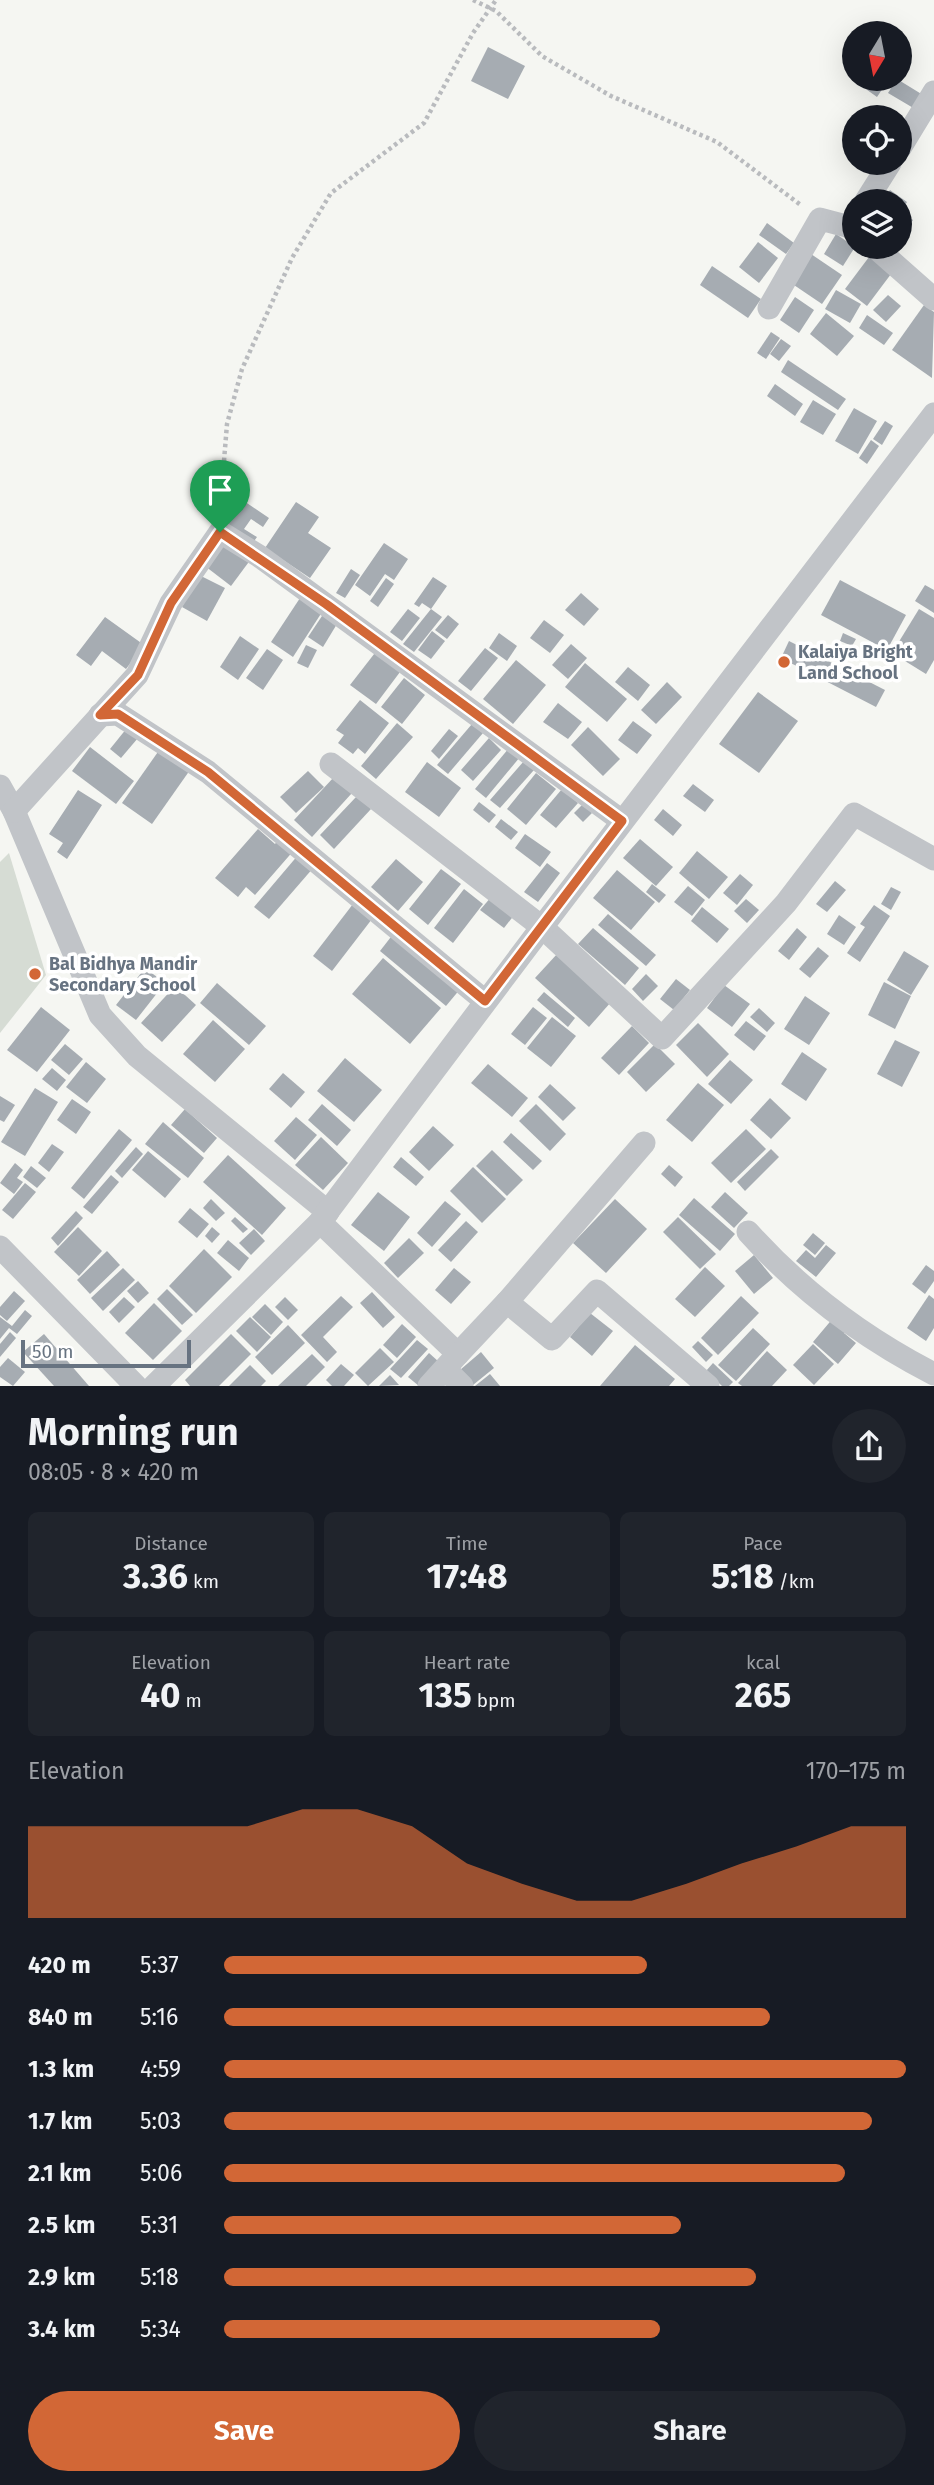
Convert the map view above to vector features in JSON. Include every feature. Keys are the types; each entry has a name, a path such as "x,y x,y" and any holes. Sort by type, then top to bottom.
{"street":[{"path":"912,128 934,92"},
{"path":"769,308 820,219 842,223"},
{"path":"889,259 934,299"},
{"path":"154,1386 324,1217 541,927 934,414"},
{"path":"14,811 138,675 171,603 220,532 338,612 622,821"},
{"path":"100,715 118,714 208,772 485,1001"},
{"path":"331,764 541,927 662,1038 786,903 854,814 934,859"},
{"path":"0,786 14,811 100,1015 137,1056 324,1217 452,1361 463,1386"},
{"path":"429,1386 507,1302 644,1143"},
{"path":"748,1233 779,1267 833,1311 863,1333 934,1374"},
{"path":"0,1247 136,1386"},
{"path":"507,1302 552,1339 597,1291 708,1386"}],"path":[{"path":"473,0 490,8 542,56 611,96 717,142 820,219"},
{"path":"220,532 227,424 242,369 292,258 331,193 424,123 496,0"}],"shaded area":[{"path":"9,853 46,975 0,1033 0,862"}],"building":[{"path":"488,47 525,66 508,99 471,81"},
{"path":"912,88 923,95 915,109 888,93 912,91"},
{"path":"869,91 881,91 877,97"},
{"path":"767,223 794,243 786,254 759,235"},
{"path":"836,234 842,238 842,259 847,259 843,266 824,254"},
{"path":"758,242 778,258 759,283 739,267"},
{"path":"808,252 842,275 822,304 788,281"},
{"path":"868,259 880,259 894,270 867,306 845,289"},
{"path":"712,266 761,299 748,318 700,285"},
{"path":"836,290 861,304 850,323 825,309"},
{"path":"888,295 901,306 886,322 873,310"},
{"path":"795,297 814,310 799,333 780,320"},
{"path":"924,305 934,312 932,378 892,350"},
{"path":"826,313 854,336 837,356 810,334"},
{"path":"867,315 893,333 884,345 859,328"},
{"path":"771,332 780,338 766,359 757,353"},
{"path":"781,339 791,346 779,361 770,354"},
{"path":"788,360 846,399 838,410 781,372"},
{"path":"775,384 803,404 795,416 767,396"},
{"path":"813,400 836,414 823,435 800,422"},
{"path":"854,408 877,421 858,454 835,441"},
{"path":"885,421 893,426 882,445 873,439"},
{"path":"871,440 879,446 867,464 859,458"},
{"path":"241,499 269,518 263,527 251,519 244,529 257,537 250,547 222,528"},
{"path":"296,502 319,517 308,533 331,548 310,578 265,548"},
{"path":"221,537 251,559 231,586 201,563"},
{"path":"384,543 408,559 394,580 385,574 370,596 355,585"},
{"path":"351,569 360,575 345,598 336,593"},
{"path":"199,575 225,588 207,621 182,607"},
{"path":"433,577 447,586 431,609 422,603 419,607 414,604"},
{"path":"386,578 394,584 378,607 370,601"},
{"path":"840,580 906,615 887,650 821,615"},
{"path":"925,585 934,590 934,613 915,601"},
{"path":"581,593 599,609 584,626 565,610"},
{"path":"302,595 324,609 293,657 271,642"},
{"path":"408,609 420,618 402,641 390,632"},
{"path":"431,609 442,617 414,652 403,644"},
{"path":"919,609 934,618 934,660 926,674 892,653"},
{"path":"326,610 340,619 323,647 308,637"},
{"path":"448,615 459,624 447,639 435,630"},
{"path":"105,617 144,645 126,669 102,651 91,666 76,655"},
{"path":"544,620 564,635 550,653 530,638"},
{"path":"432,631 445,641 431,659 418,650"},
{"path":"499,633 517,646 507,661 489,648"},
{"path":"843,633 856,639 852,646 840,641"},
{"path":"240,636 259,649 238,680 220,667"},
{"path":"789,641 885,690 876,707 781,658"},
{"path":"571,644 587,658 568,679 552,665"},
{"path":"306,645 317,650 308,668 297,663"},
{"path":"485,648 498,658 471,691 458,681"},
{"path":"267,649 283,660 263,690 246,678"},
{"path":"378,649 403,668 376,704 350,685"},
{"path":"516,660 546,685 513,724 483,699"},
{"path":"585,663 627,699 607,722 565,687"},
{"path":"628,667 650,685 638,701 615,682"},
{"path":"404,678 425,695 402,724 381,707"},
{"path":"667,682 682,697 656,724 641,710"},
{"path":"758,692 798,721 759,773 719,744"},
{"path":"360,700 389,723 365,754 358,748 353,754 338,743 344,735 336,730"},
{"path":"558,703 582,722 568,739 543,722"},
{"path":"633,721 652,735 637,754 618,740"},
{"path":"397,723 413,737 376,779 361,766"},
{"path":"472,724 483,733 448,774 437,765"},
{"path":"588,727 620,759 603,776 571,745"},
{"path":"127,728 138,738 121,758 110,749"},
{"path":"449,729 458,736 439,759 431,751"},
{"path":"489,738 501,750 473,781 461,770"},
{"path":"90,747 134,781 116,804 72,771"},
{"path":"509,748 520,757 486,798 475,789"},
{"path":"160,749 190,770 152,824 122,803"},
{"path":"524,761 534,770 500,808 490,800"},
{"path":"427,762 461,788 439,817 405,792"},
{"path":"308,771 324,787 296,813 280,797"},
{"path":"536,773 556,789 526,825 507,809"},
{"path":"334,777 352,793 312,837 294,820"},
{"path":"693,784 714,800 705,812 683,796"},
{"path":"562,789 578,803 556,828 540,815"},
{"path":"78,790 102,805 67,859 57,852 63,843 49,834"},
{"path":"357,796 371,809 334,849 320,835"},
{"path":"479,802 496,815 489,823 473,810"},
{"path":"583,804 592,813 583,822 574,813"},
{"path":"663,809 682,825 673,836 654,820"},
{"path":"501,819 518,832 511,840 495,827"},
{"path":"258,829 275,844 281,836 295,849 255,895 246,887 238,897 215,878"},
{"path":"525,834 551,852 540,867 515,848"},
{"path":"640,839 673,867 656,886 623,858"},
{"path":"697,851 728,877 709,899 679,873"},
{"path":"299,854 314,867 269,919 254,907"},
{"path":"396,859 423,882 398,911 371,887"},
{"path":"547,863 560,873 538,902 524,892"},
{"path":"441,869 461,884 428,925 409,909"},
{"path":"617,870 655,902 631,930 593,898"},
{"path":"740,874 753,885 737,905 723,893"},
{"path":"835,881 846,890 827,912 816,904"},
{"path":"652,884 666,895 659,903 646,892"},
{"path":"688,886 705,900 692,916 674,902"},
{"path":"891,887 901,892 891,910 881,904"},
{"path":"464,889 483,904 453,943 434,928"},
{"path":"492,896 515,914 504,928 480,910"},
{"path":"746,899 759,910 747,923 734,911"},
{"path":"353,904 372,919 332,971 313,956"},
{"path":"874,905 890,916 860,962 847,953 865,927 860,924"},
{"path":"702,907 729,929 717,943 691,921"},
{"path":"608,914 656,955 646,966 598,925"},
{"path":"839,915 856,927 844,945 827,934"},
{"path":"593,928 639,968 625,985 578,944"},
{"path":"797,928 807,937 789,960 778,951"},
{"path":"394,933 461,988 446,1006 380,951"},
{"path":"818,947 829,956 810,978 799,969"},
{"path":"904,951 929,966 911,995 887,980"},
{"path":"558,953 611,1002 589,1027 535,978"},
{"path":"383,958 441,1008 410,1044 352,994"},
{"path":"145,968 165,983 136,1020 116,1005"},
{"path":"646,974 658,986 643,1001 632,989"},
{"path":"676,979 690,990 674,1010 660,999"},
{"path":"884,982 911,996 895,1029 868,1015"},
{"path":"217,983 266,1026 249,1045 200,1003"},
{"path":"724,985 750,1004 732,1027 707,1008"},
{"path":"175,986 196,1005 162,1042 141,1023"},
{"path":"544,992 575,1018 568,1027 537,1000"},
{"path":"805,996 830,1013 809,1045 784,1029"},
{"path":"41,1007 70,1030 37,1072 7,1050"},
{"path":"533,1007 547,1018 525,1045 511,1034"},
{"path":"759,1008 775,1023 767,1032 750,1017"},
{"path":"552,1017 576,1036 551,1067 527,1048"},
{"path":"213,1020 245,1049 215,1082 183,1054"},
{"path":"746,1021 766,1036 754,1051 734,1035"},
{"path":"698,1023 729,1054 707,1077 676,1045"},
{"path":"632,1026 649,1043 619,1075 601,1058"},
{"path":"895,1040 920,1052 902,1087 877,1074"},
{"path":"65,1044 83,1059 69,1075 51,1060"},
{"path":"655,1044 675,1064 646,1092 627,1072"},
{"path":"802,1052 827,1069 806,1101 781,1084"},
{"path":"345,1058 382,1090 354,1122 317,1091"},
{"path":"730,1060 753,1080 731,1104 708,1084"},
{"path":"86,1062 106,1079 87,1103 66,1087"},
{"path":"488,1064 528,1098 512,1117 471,1083"},
{"path":"52,1068 66,1080 57,1091 42,1079"},
{"path":"283,1073 305,1092 291,1108 269,1089"},
{"path":"698,1083 724,1105 692,1142 666,1120"},
{"path":"550,1084 576,1108 563,1121 538,1097"},
{"path":"35,1088 58,1102 25,1156 1,1142"},
{"path":"0,1096 15,1105 4,1122 0,1120"},
{"path":"770,1098 791,1118 771,1139 750,1120"},
{"path":"72,1099 91,1112 76,1134 57,1120"},
{"path":"322,1104 351,1130 337,1146 308,1120"},
{"path":"536,1104 566,1134 550,1151 519,1121"},
{"path":"185,1109 217,1138 204,1153 171,1125"},
{"path":"296,1117 317,1135 295,1160 274,1141"},
{"path":"163,1122 204,1158 188,1178 145,1144"},
{"path":"433,1126 454,1145 429,1171 409,1152"},
{"path":"119,1129 132,1140 84,1199 71,1188"},
{"path":"746,1129 766,1149 731,1183 711,1163"},
{"path":"511,1133 542,1161 533,1170 503,1142"},
{"path":"321,1137 348,1163 323,1190 295,1165"},
{"path":"52,1144 64,1152 49,1172 38,1163"},
{"path":"136,1147 143,1154 122,1178 115,1171"},
{"path":"771,1149 779,1157 745,1191 737,1182"},
{"path":"492,1150 523,1180 507,1196 476,1166"},
{"path":"148,1151 181,1179 165,1198 132,1170"},
{"path":"228,1155 286,1208 262,1235 203,1182"},
{"path":"401,1157 424,1177 416,1186 393,1167"},
{"path":"15,1163 23,1170 17,1178 23,1182 14,1194 0,1183"},
{"path":"669,1165 683,1177 675,1187 661,1174"},
{"path":"31,1166 46,1178 37,1188 23,1177"},
{"path":"473,1167 506,1199 482,1223 450,1191"},
{"path":"111,1175 119,1182 92,1214 83,1207"},
{"path":"25,1183 36,1192 13,1219 2,1210"},
{"path":"378,1192 410,1217 384,1251 351,1225"},
{"path":"725,1192 748,1213 734,1228 711,1207"},
{"path":"694,1198 735,1234 720,1251 679,1215"},
{"path":"211,1199 225,1213 216,1221 203,1208"},
{"path":"615,1199 647,1229 606,1273 573,1243"},
{"path":"445,1201 461,1214 432,1247 417,1233"},
{"path":"190,1208 209,1224 197,1238 178,1222"},
{"path":"76,1211 83,1218 58,1246 51,1238"},
{"path":"235,1217 248,1229 243,1233 231,1221"},
{"path":"678,1217 716,1254 700,1269 663,1232"},
{"path":"466,1221 478,1232 451,1262 438,1250"},
{"path":"78,1227 102,1251 79,1276 54,1252"},
{"path":"212,1227 220,1234 212,1243 205,1236"},
{"path":"254,1229 265,1241 251,1255 239,1243"},
{"path":"813,1233 825,1243 815,1255 803,1245"},
{"path":"409,1238 424,1253 398,1278 384,1263"},
{"path":"228,1240 249,1258 239,1271 217,1253"},
{"path":"826,1245 836,1253 816,1277 796,1261 806,1250 815,1258"},
{"path":"204,1249 232,1277 196,1313 169,1286"},
{"path":"107,1251 120,1265 90,1294 77,1280"},
{"path":"754,1255 773,1278 754,1294 735,1271"},
{"path":"926,1265 934,1271 934,1281 925,1294 912,1284"},
{"path":"705,1267 725,1286 695,1317 675,1299"},
{"path":"123,1268 135,1280 103,1311 91,1298"},
{"path":"454,1268 471,1282 451,1304 435,1290"},
{"path":"138,1281 149,1293 138,1303 127,1291"},
{"path":"167,1289 193,1315 182,1325 157,1299"},
{"path":"14,1291 25,1301 7,1321 0,1315 0,1307"},
{"path":"372,1292 395,1317 383,1328 360,1303"},
{"path":"929,1295 934,1299 934,1328 926,1341 907,1328"},
{"path":"341,1296 353,1307 323,1337 337,1352 327,1362 301,1335"},
{"path":"741,1296 759,1313 718,1355 701,1338"},
{"path":"124,1297 135,1307 119,1323 109,1312"},
{"path":"285,1297 298,1310 288,1320 275,1307"},
{"path":"154,1303 182,1331 153,1360 125,1333"},
{"path":"265,1304 283,1322 271,1335 252,1317"},
{"path":"25,1310 32,1316 17,1334 9,1328 0,1339 0,1317 12,1326"},
{"path":"590,1313 613,1331 592,1356 570,1337"},
{"path":"250,1317 271,1337 257,1352 236,1331"},
{"path":"834,1317 848,1329 844,1333 856,1343 838,1364 813,1342"},
{"path":"402,1324 416,1337 397,1358 383,1345"},
{"path":"288,1325 305,1343 272,1375 255,1357"},
{"path":"753,1328 770,1344 736,1381 718,1365"},
{"path":"10,1332 16,1338 0,1357 0,1344"},
{"path":"44,1334 89,1386 54,1386 23,1352"},
{"path":"231,1334 251,1354 219,1386 190,1386 185,1380"},
{"path":"417,1340 428,1349 401,1378 390,1369"},
{"path":"698,1341 713,1355 706,1362 692,1347"},
{"path":"813,1344 834,1364 814,1385 793,1365"},
{"path":"635,1345 675,1379 669,1386 600,1386"},
{"path":"380,1348 394,1362 368,1386 355,1373"},
{"path":"767,1351 787,1370 772,1386 742,1386 738,1383"},
{"path":"481,1352 494,1368 473,1385 460,1370"},
{"path":"429,1353 439,1362 419,1386 408,1377"},
{"path":"312,1354 325,1367 306,1386 278,1386"},
{"path":"8,1358 25,1372 13,1386 0,1377 0,1367"},
{"path":"713,1363 733,1382 729,1386 722,1386 706,1371"},
{"path":"341,1364 354,1375 344,1386 332,1386 326,1380"},
{"path":"250,1365 266,1381 261,1386 229,1386"},
{"path":"490,1374 500,1386 475,1386"},
{"path":"390,1375 399,1385 379,1386"}],"place":[{"name":"Kalaiya Bright Land School","path":"784,662"},
{"name":"Bal Bidhya Mandir Secondary School","path":"35,974"}],"route":[{"path":"220,532 326,604 622,821 485,1001 208,772 118,714 100,715 138,675 171,603 220,532"}]}
